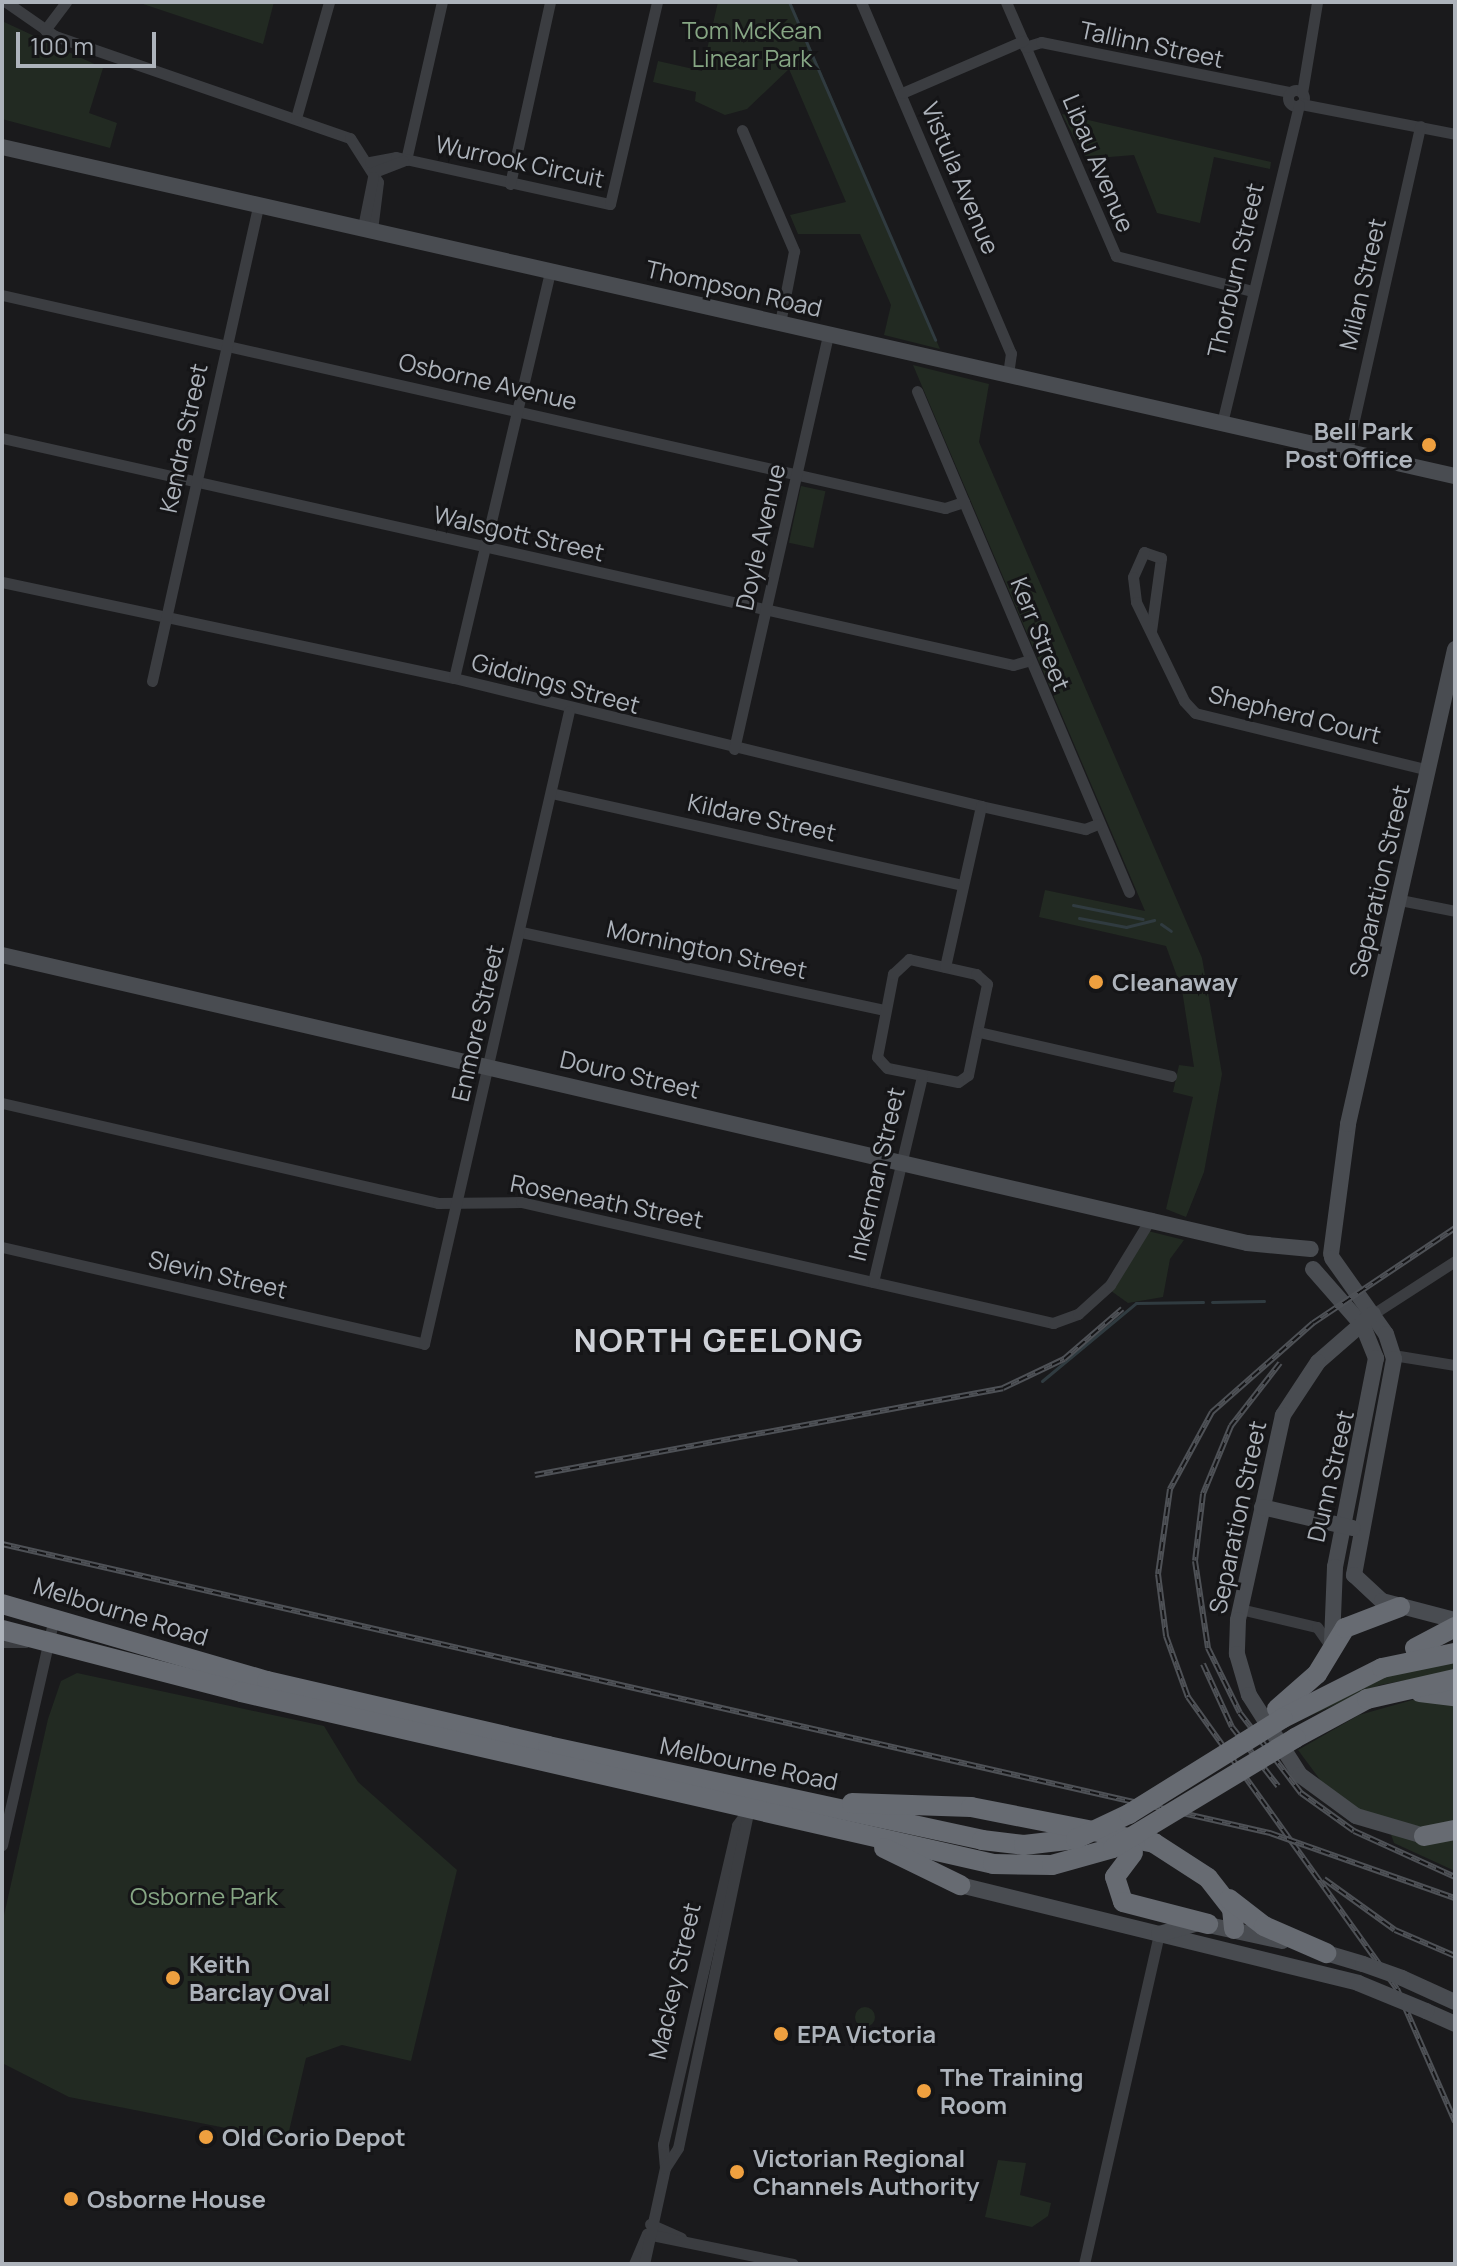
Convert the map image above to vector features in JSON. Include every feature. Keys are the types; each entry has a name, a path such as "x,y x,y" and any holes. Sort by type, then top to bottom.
{"highway":[{"name":"Melbourne Road","path":"2,1604 279,1684 751,1799 848,1832 1013,1866 1071,1862 1123,1850"},
{"path":"1280,1714 1317,1674 1332,1646 1356,1619 1400,1607"},
{"path":"1303,1706 1351,1670 1432,1644 1455,1627"},
{"name":"Melbourne Road","path":"2,1630 751,1799 789,1797 1006,1844 1076,1839 1212,1763 1280,1714"},
{"path":"1280,1714 1382,1668 1455,1653"},
{"path":"1208,1924 1123,1902 1115,1877 1123,1850 1295,1738 1367,1699 1455,1679"},
{"path":"1367,1699 1455,1696"},
{"path":"789,1797 971,1807 1116,1833 1175,1853 1264,1926 1326,1953"},
{"path":"1424,1836 1455,1830"},
{"path":"848,1832 960,1885"},
{"path":"1424,1836 1455,1836"},
{"path":"1222,1893 1234,1929"}],"main road":[{"name":"Thompson Road","path":"2,147 1452,473"},
{"name":"Separation Street","path":"1312,1268 1312,1248 1348,1124 1455,649"},
{"name":"Douro Street","path":"2,955 1151,1218 1247,1243 1312,1268"},
{"name":"Separation Street","path":"1332,1256 1348,1124"},
{"name":"Douro Street","path":"1247,1243 1312,1248 1332,1256"},
{"path":"1312,1268 1324,1270 1332,1256"},
{"path":"1312,1268 1366,1318 1376,1358 1393,1355 1366,1318 1332,1256"},
{"name":"Separation Street","path":"1366,1318 1318,1362 1283,1415 1240,1609 1240,1669 1291,1764 1356,1816 1424,1836"},
{"name":"Dunn Street","path":"1393,1355 1351,1527 1354,1575 1373,1596 1400,1607 1455,1620"},
{"name":"Dunn Street","path":"1332,1646 1376,1358"},
{"path":"1262,1507 1351,1527"},
{"path":"960,1885 1159,1934 1229,1955 1358,1983 1455,2024"},
{"path":"1159,1934 1208,1924 1234,1929 1363,1964 1455,2002"},
{"path":"1229,1955 1234,1929"}],"street":[{"path":"6,2 45,30 350,138 372,167 368,228"},
{"path":"45,30 66,2"},
{"path":"296,118 329,2"},
{"name":"Wurrook Circuit","path":"406,160 442,2"},
{"path":"510,184 550,2"},
{"name":"Wurrook Circuit","path":"372,167 406,160 599,205 613,200 657,2"},
{"name":"Vistula Avenue","path":"861,2 1011,353 1008,374"},
{"name":"Libau Avenue","path":"1006,2 1116,256 1252,291"},
{"name":"Thorburn Street","path":"1222,423 1317,2"},
{"name":"Tallinn Street","path":"902,93 1024,44 1041,42 1455,134"},
{"name":"Milan Street","path":"1347,451 1420,126"},
{"path":"742,130 794,251 780,323"},
{"name":"Kendra Street","path":"152,681 258,205"},
{"path":"454,678 550,271"},
{"name":"Osborne Avenue","path":"2,295 945,508 964,502"},
{"name":"Doyle Avenue","path":"734,749 828,334"},
{"name":"Kerr Street","path":"917,391 1027,661 1129,892"},
{"name":"Walsgott Street","path":"2,438 1013,665 1027,661"},
{"name":"Shepherd Court","path":"1151,631 1161,558 1144,552 1133,592 1151,631 1184,701 1202,718 1428,770"},
{"name":"Giddings Street","path":"2,582 454,678 569,711 1085,829 1098,824"},
{"name":"Enmore Street","path":"424,1344 521,932 569,711"},
{"name":"Kildare Street","path":"551,793 963,885"},
{"path":"945,967 981,806"},
{"path":"1400,900 1455,911"},
{"name":"Mornington Street","path":"521,932 884,1010"},
{"path":"901,960 945,967 987,984 979,1032 964,1080 922,1076 881,1063 884,1010 901,960"},
{"path":"979,1032 1171,1076"},
{"name":"Inkerman Street","path":"873,1282 922,1076"},
{"name":"Roseneath Street","path":"2,1103 456,1203 521,1202 1061,1322 1114,1281 1151,1218"},
{"name":"Slevin Street","path":"2,1247 424,1344"},
{"path":"1366,1318 1455,1261"},
{"path":"1393,1355 1455,1365"},
{"path":"1240,1609 1310,1625 1332,1646"},
{"path":"2,1845 41,1640 54,1618"},
{"path":"2,1642 41,1640"},
{"name":"Mackey Street","path":"665,2168 663,2144 720,1896 737,1825 751,1799"},
{"name":"Mackey Street","path":"634,2264 648,2229 665,2168 678,2148 733,1899 751,1799"},
{"path":"720,1896 733,1899"},
{"path":"1084,2264 1159,1934"},
{"path":"648,2229 793,2264"},
{"name":"Mackey Street","path":"644,2264 648,2229"}],"green space":[{"path":"137,2 274,2 263,44"},
{"name":"Tom McKean Linear Park","path":"718,2 791,2 940,349 884,335 891,305 860,234 798,234 790,215 846,202 789,69 747,109 725,115 695,101 696,92 653,82 658,61 702,71"},
{"path":"2,21 103,68 89,113 117,123 110,148 2,119"},
{"path":"1062,114 1271,162 1270,169 1214,157 1200,223 1157,213 1134,155 1085,159"},
{"path":"913,365 989,384 979,442 1202,958 1222,1074 1204,1172 1186,1217 1166,1209 1193,1097 1173,1092 1179,1065 1194,1067 1182,990 1166,946 1039,917 1045,890 1145,911"},
{"path":"801,486 825,491 813,548 789,543"},
{"path":"1144,1230 1184,1240 1170,1259 1163,1297 1128,1303 1107,1288"},
{"path":"1455,1660 1455,1671 1380,1685 1287,1726 1369,1681"},
{"name":"Osborne Park","path":"77,1673 324,1726 358,1782 457,1870 411,2061 342,2045 306,2058 287,2140 69,2097 2,2063 2,1924 48,1719 61,1681"},
{"path":"1455,1688 1455,1871 1394,1843 1388,1826 1330,1793 1298,1750 1359,1715"},
{"path":"865,2007 872,2010 875,2017 872,2024 865,2027 858,2024 855,2017 858,2010"},
{"path":"998,2160 1026,2163 1020,2195 1051,2203 1048,2216 1032,2227 985,2217"}],"waterway":[{"path":"789,2 935,340"},
{"path":"1073,905 1143,919"},
{"path":"1079,918 1126,927 1154,920"},
{"path":"1161,924 1171,931"},
{"path":"1212,1302 1264,1301"},
{"path":"1042,1381 1136,1303 1203,1302"}],"railway":[{"path":"1455,1228 1313,1323 1212,1412 1170,1489 1158,1574 1166,1636 1188,1697 1397,1989 1455,2122"},
{"path":"535,1475 1003,1388 1064,1359 1122,1309"},
{"path":"1280,1363 1231,1426 1203,1494 1195,1561 1208,1648 1240,1713 1301,1793 1354,1831 1455,1877"},
{"path":"2,1544 1270,1833 1455,1898"},
{"path":"1203,1664 1232,1727 1278,1786"},
{"path":"1324,1879 1395,1930 1455,1956"}],"place":[{"name":"Bell Park Post Office","path":"1429,445"},
{"name":"Cleanaway","path":"1096,982"},
{"name":"Keith Barclay Oval","path":"173,1978"},
{"name":"EPA Victoria","path":"781,2034"},
{"name":"The Training Room","path":"924,2091"},
{"name":"Old Corio Depot","path":"206,2137"},
{"name":"Victorian Regional Channels Authority","path":"737,2172"},
{"name":"Osborne House","path":"71,2199"}],"district":[{"name":"NORTH GEELONG","path":"719,1340"}]}
